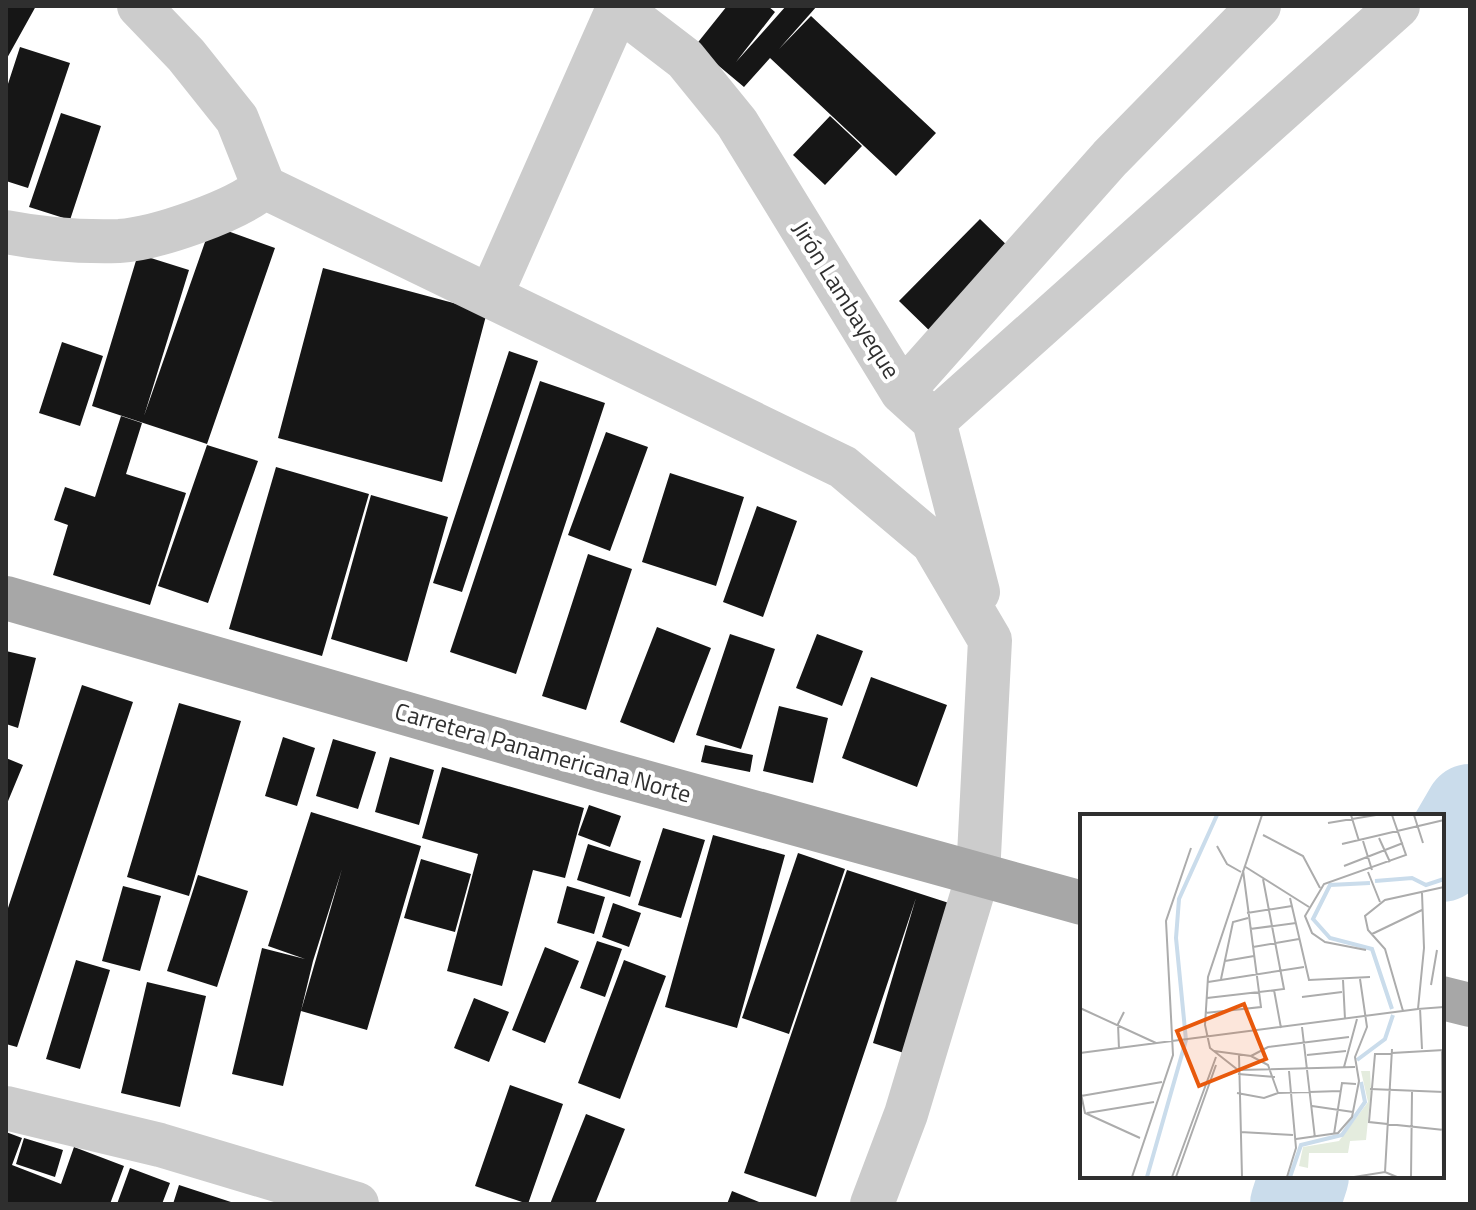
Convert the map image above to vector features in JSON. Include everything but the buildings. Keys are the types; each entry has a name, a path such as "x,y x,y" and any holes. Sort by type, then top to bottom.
{"main road":[{"name":"Carretera Panamericana Norte","path":"6,598 605,771 1080,902"},
{"path":"1444,998 1470,1005"}],"street":[{"path":"139,6 186,55 237,119 264,187 843,467 933,543 990,640"},
{"path":"491,295 618,6"},
{"name":"Jirón Lambayeque","path":"618,6 685,59 737,123 902,392 934,421"},
{"path":"902,392 1110,158 1259,6"},
{"path":"872,1204 906,1114 978,875 990,640 934,421 1398,6"},
{"path":"6,232 34,237 121,241 247,202 264,187"},
{"path":"6,1108 160,1145 357,1204"}],"waterway":[{"path":"1444,854 1470,809"},
{"path":"1295,1204 1303,1178"}]}
